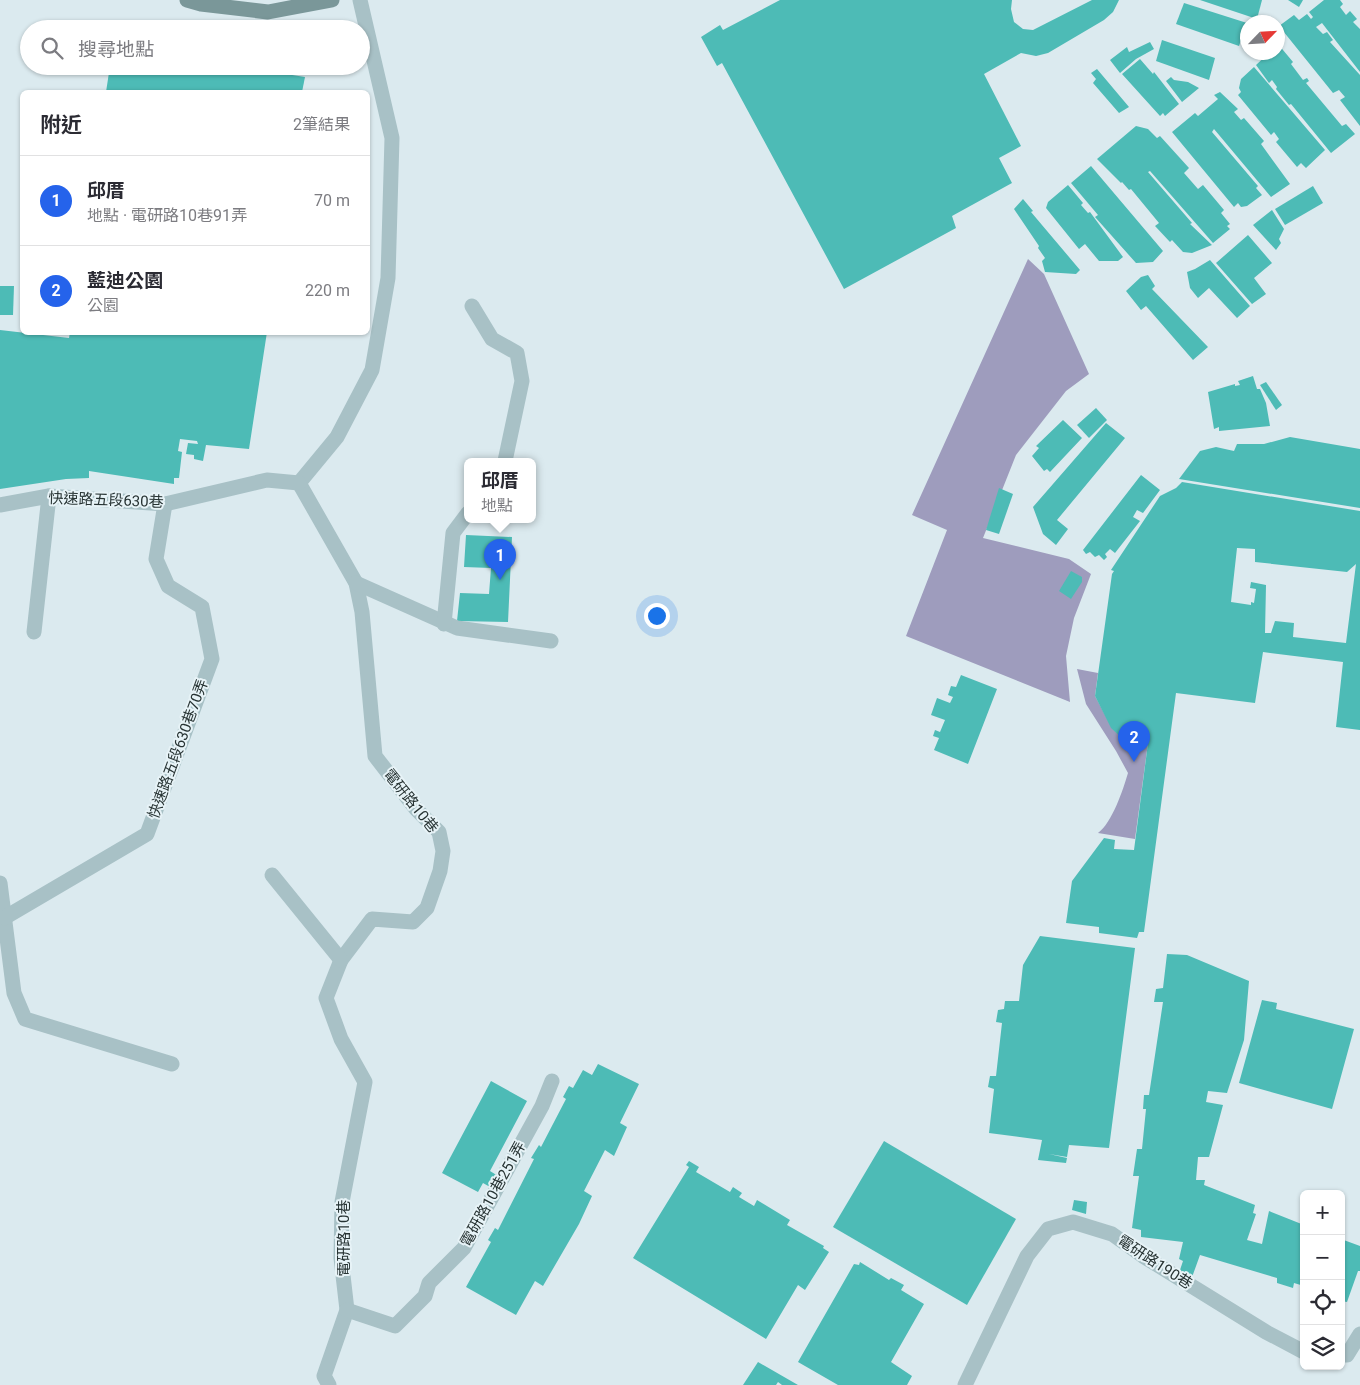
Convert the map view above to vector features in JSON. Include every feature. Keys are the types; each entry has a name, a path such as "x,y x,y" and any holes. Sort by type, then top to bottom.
{"street":[{"path":"187,0 202,4 268,12 332,0"},
{"path":"360,0 365,20"},
{"path":"299,483 338,437 372,370 388,278 392,138 370,43"},
{"path":"472,306 492,339 517,353 522,381 506,458"},
{"name":"快速路五段630巷","path":"0,505 49,496 165,504 267,480 299,483"},
{"name":"電研路10巷","path":"299,483 356,583 362,612 376,756 416,809 439,832 443,851 440,872 427,908 413,922 372,919 341,960 326,998 341,1039 365,1082 342,1202 341,1258 346,1310 324,1376 328,1385"},
{"path":"34,632 49,496"},
{"name":"快速路五段630巷70弄","path":"4,918 147,834 212,659 202,607 168,586 156,559 165,504"},
{"path":"444,624 453,533 464,518"},
{"path":"356,583 444,624 495,635 551,641"},
{"path":"272,875 341,960"},
{"path":"0,883 14,993 24,1019 172,1064"},
{"name":"電研路10巷251弄","path":"346,1310 395,1326 425,1296 429,1283 464,1248 542,1106 552,1081"},
{"name":"電研路190巷","path":"966,1385 1027,1256 1048,1229 1073,1222 1112,1234 1143,1256 1266,1332 1300,1350"},
{"path":"1345,1355 1347,1355 1360,1334"}],"shaded area":[{"path":"1028,259 1044,274 1089,374 1066,391 1016,455 983,538 1069,559 1091,574 1074,618 1066,656 1070,702 906,636 947,530 912,515"},
{"path":"1077,669 1098,673 1095,696 1112,728 1125,741 1148,743 1135,839 1098,833 1108,822 1112,814 1128,773 1086,704"}],"building":[{"path":"780,0 1012,0 1011,9 1014,22 1023,29 1033,30 1092,0 1119,0 1113,12 1104,20 1048,53 1036,56 1021,53 984,74 1021,146 999,158 1012,183 952,216 956,228 844,289 722,63 717,66 701,37 720,25 723,30"},
{"path":"1200,0 1262,0 1258,15 1245,15"},
{"path":"1288,0 1303,0 1299,7"},
{"path":"1324,0 1340,0 1343,4 1340,7 1346,15 1350,11 1357,19 1353,22 1360,29 1360,72 1322,23 1316,27 1323,34 1327,32 1333,40 1330,42 1360,75 1360,126 1340,100 1345,97 1339,90 1333,93 1285,33 1285,22 1294,15 1299,20 1307,14 1311,19 1313,17 1309,12"},
{"path":"1184,3 1240,21 1240,43 1239,46 1176,24"},
{"path":"1162,40 1215,58 1209,80 1156,61"},
{"path":"1150,42 1154,49 1136,59 1120,73 1110,60 1127,47 1129,52"},
{"path":"1285,52 1303,80 1307,78 1309,81 1306,83 1342,126 1346,124 1355,134 1331,153 1291,104 1289,105 1276,89 1277,87 1272,80 1269,83 1256,65 1261,60 1285,60"},
{"path":"1140,59 1153,74 1154,72 1179,104 1165,116 1163,113 1160,116 1122,74"},
{"path":"1254,67 1325,150 1306,168 1301,163 1297,167 1276,142 1279,139 1274,132 1271,135 1238,95 1241,92 1239,88 1241,79"},
{"path":"1097,69 1129,107 1119,113 1093,83 1096,79 1091,73"},
{"path":"109,75 292,75 305,77 302,90 106,90"},
{"path":"1171,77 1174,80 1188,82 1199,88 1182,102 1166,81"},
{"path":"1220,92 1238,109 1234,112 1241,120 1244,118 1264,141 1261,144 1290,184 1271,197 1214,129 1212,132 1258,186 1256,188 1262,195 1247,206 1241,207 1238,203 1234,207 1172,132 1195,113 1198,116 1218,99 1214,95"},
{"path":"1136,126 1148,129 1157,138 1160,136 1189,168 1184,173 1198,189 1203,185 1224,210 1221,213 1230,224 1227,226 1230,229 1213,243 1150,171 1148,172 1192,223 1190,224 1212,245 1192,253 1183,252 1172,240 1170,242 1155,226 1159,223 1131,189 1129,190 1121,183 1097,159"},
{"path":"1091,166 1163,251 1153,262 1136,263 1095,217 1098,215 1071,183"},
{"path":"1068,185 1083,203 1081,205 1088,213 1090,212 1123,257 1118,261 1099,261 1085,244 1079,249 1046,208 1048,202"},
{"path":"1313,186 1323,203 1285,225 1275,209"},
{"path":"1023,199 1033,211 1031,212 1080,270 1076,274 1045,272 1042,261 1045,258 1014,209"},
{"path":"1272,210 1284,229 1279,239 1281,243 1276,250 1253,225"},
{"path":"1248,235 1272,263 1254,278 1266,294 1252,304 1216,263"},
{"path":"1210,260 1250,306 1237,318 1209,288 1198,298 1190,288 1187,272"},
{"path":"1148,275 1155,286 1152,289 1208,347 1193,360 1146,306 1141,310 1126,291 1141,277"},
{"path":"0,286 14,286 13,315 0,315"},
{"path":"0,330 20,332 20,335 69,338 70,335 267,335 249,449 206,445 203,461 194,459 194,455 186,454 188,443 198,444 197,441 180,439 178,451 182,452 179,478 174,478 174,484 89,471 89,478 66,479 0,489"},
{"path":"1253,376 1257,389 1260,389 1266,403 1270,426 1219,431 1219,427 1214,429 1208,392 1235,384 1235,386 1240,385 1238,381"},
{"path":"1266,382 1282,405 1276,410 1260,385"},
{"path":"1096,408 1107,420 1089,438 1077,425"},
{"path":"1063,420 1082,438 1050,472 1047,469 1044,471 1032,456 1039,448 1036,446"},
{"path":"1106,423 1125,438 1057,520 1068,529 1056,545 1043,534 1033,507"},
{"path":"1290,437 1360,449 1360,508 1179,479 1200,451 1216,447 1234,451 1237,444 1264,444"},
{"path":"1141,475 1160,490 1143,513 1137,510 1133,517 1140,521 1115,553 1110,549 1105,554 1107,557 1104,560 1099,555 1095,557 1090,552 1086,554 1083,550"},
{"path":"1182,482 1360,511 1360,730 1336,727 1343,662 1263,652 1255,703 1176,693 1144,932 1139,932 1137,938 1099,933 1099,927 1066,923 1072,881 1104,838 1115,840 1114,849 1134,850 1148,743 1125,741 1111,728 1095,696 1112,574 1114,571 1111,570 1160,496 1176,488","holes":["1237,548 1255,549 1255,562 1347,572 1356,564 1346,643 1293,637 1294,623 1275,621 1271,633 1265,633 1266,585 1251,582 1250,588 1256,589 1254,603 1251,602 1251,605 1231,602"]},
{"path":"999,488 1013,494 999,534 986,530"},
{"path":"466,535 512,537 508,622 457,621 460,593 489,594 491,568 464,567"},
{"path":"1071,571 1082,577 1082,582 1071,599 1059,591"},
{"path":"961,675 997,689 968,764 934,750 939,738 933,736 935,730 940,732 945,720 931,715 937,698 950,703 953,697 948,695 951,686 956,687"},
{"path":"1040,936 1135,948 1109,1148 1069,1145 1067,1157 1049,1154 1067,1158 1066,1163 1038,1160 1042,1140 989,1133 994,1089 988,1087 990,1076 996,1076 1002,1023 996,1022 998,1010 1004,1009 1005,1001 1019,1001 1023,965"},
{"path":"1167,954 1187,955 1249,981 1244,1040 1227,1093 1208,1091 1206,1102 1223,1105 1209,1157 1198,1157 1196,1180 1205,1180 1204,1185 1255,1205 1253,1213 1256,1214 1247,1240 1262,1244 1269,1211 1300,1223 1300,1285 1294,1283 1293,1288 1277,1283 1277,1278 1200,1255 1191,1280 1179,1273 1183,1261 1179,1259 1183,1242 1141,1237 1141,1230 1132,1228 1139,1176 1133,1176 1137,1149 1142,1149 1146,1109 1143,1109 1144,1095 1149,1095 1163,1002 1154,1002 1156,989 1163,988"},
{"path":"1262,1000 1277,1003 1276,1009 1354,1029 1332,1109 1239,1083"},
{"path":"598,1064 639,1084 620,1123 627,1127 614,1156 605,1150 584,1191 592,1196 579,1224 543,1286 535,1281 516,1315 466,1287 491,1242 488,1240 495,1228 498,1230 534,1159 531,1158 539,1145 541,1147 566,1099 563,1097 569,1086 573,1088 583,1070 592,1075"},
{"path":"491,1081 527,1101 490,1171 498,1176 490,1187 483,1183 478,1192 442,1173"},
{"path":"884,1141 1016,1219 967,1305 833,1227"},
{"path":"689,1161 699,1167 696,1172 730,1192 733,1187 742,1193 739,1197 754,1206 757,1200 790,1220 787,1225 824,1246 823,1248 829,1252 805,1290 798,1285 766,1339 633,1258 689,1167 686,1165"},
{"path":"1074,1200 1087,1202 1086,1214 1072,1210"},
{"path":"1345,1240 1360,1246 1360,1271 1358,1271 1347,1302 1345,1302"},
{"path":"860,1262 889,1280 891,1278 904,1285 901,1290 924,1304 891,1362 912,1376 907,1385 838,1385 798,1362 854,1264 859,1265"},
{"path":"758,1362 798,1385 782,1385 778,1382 776,1385 743,1385"}],"place":[{"name":"邱厝","path":"500,580"},
{"name":"藍迪公園","path":"1134,762"}]}
